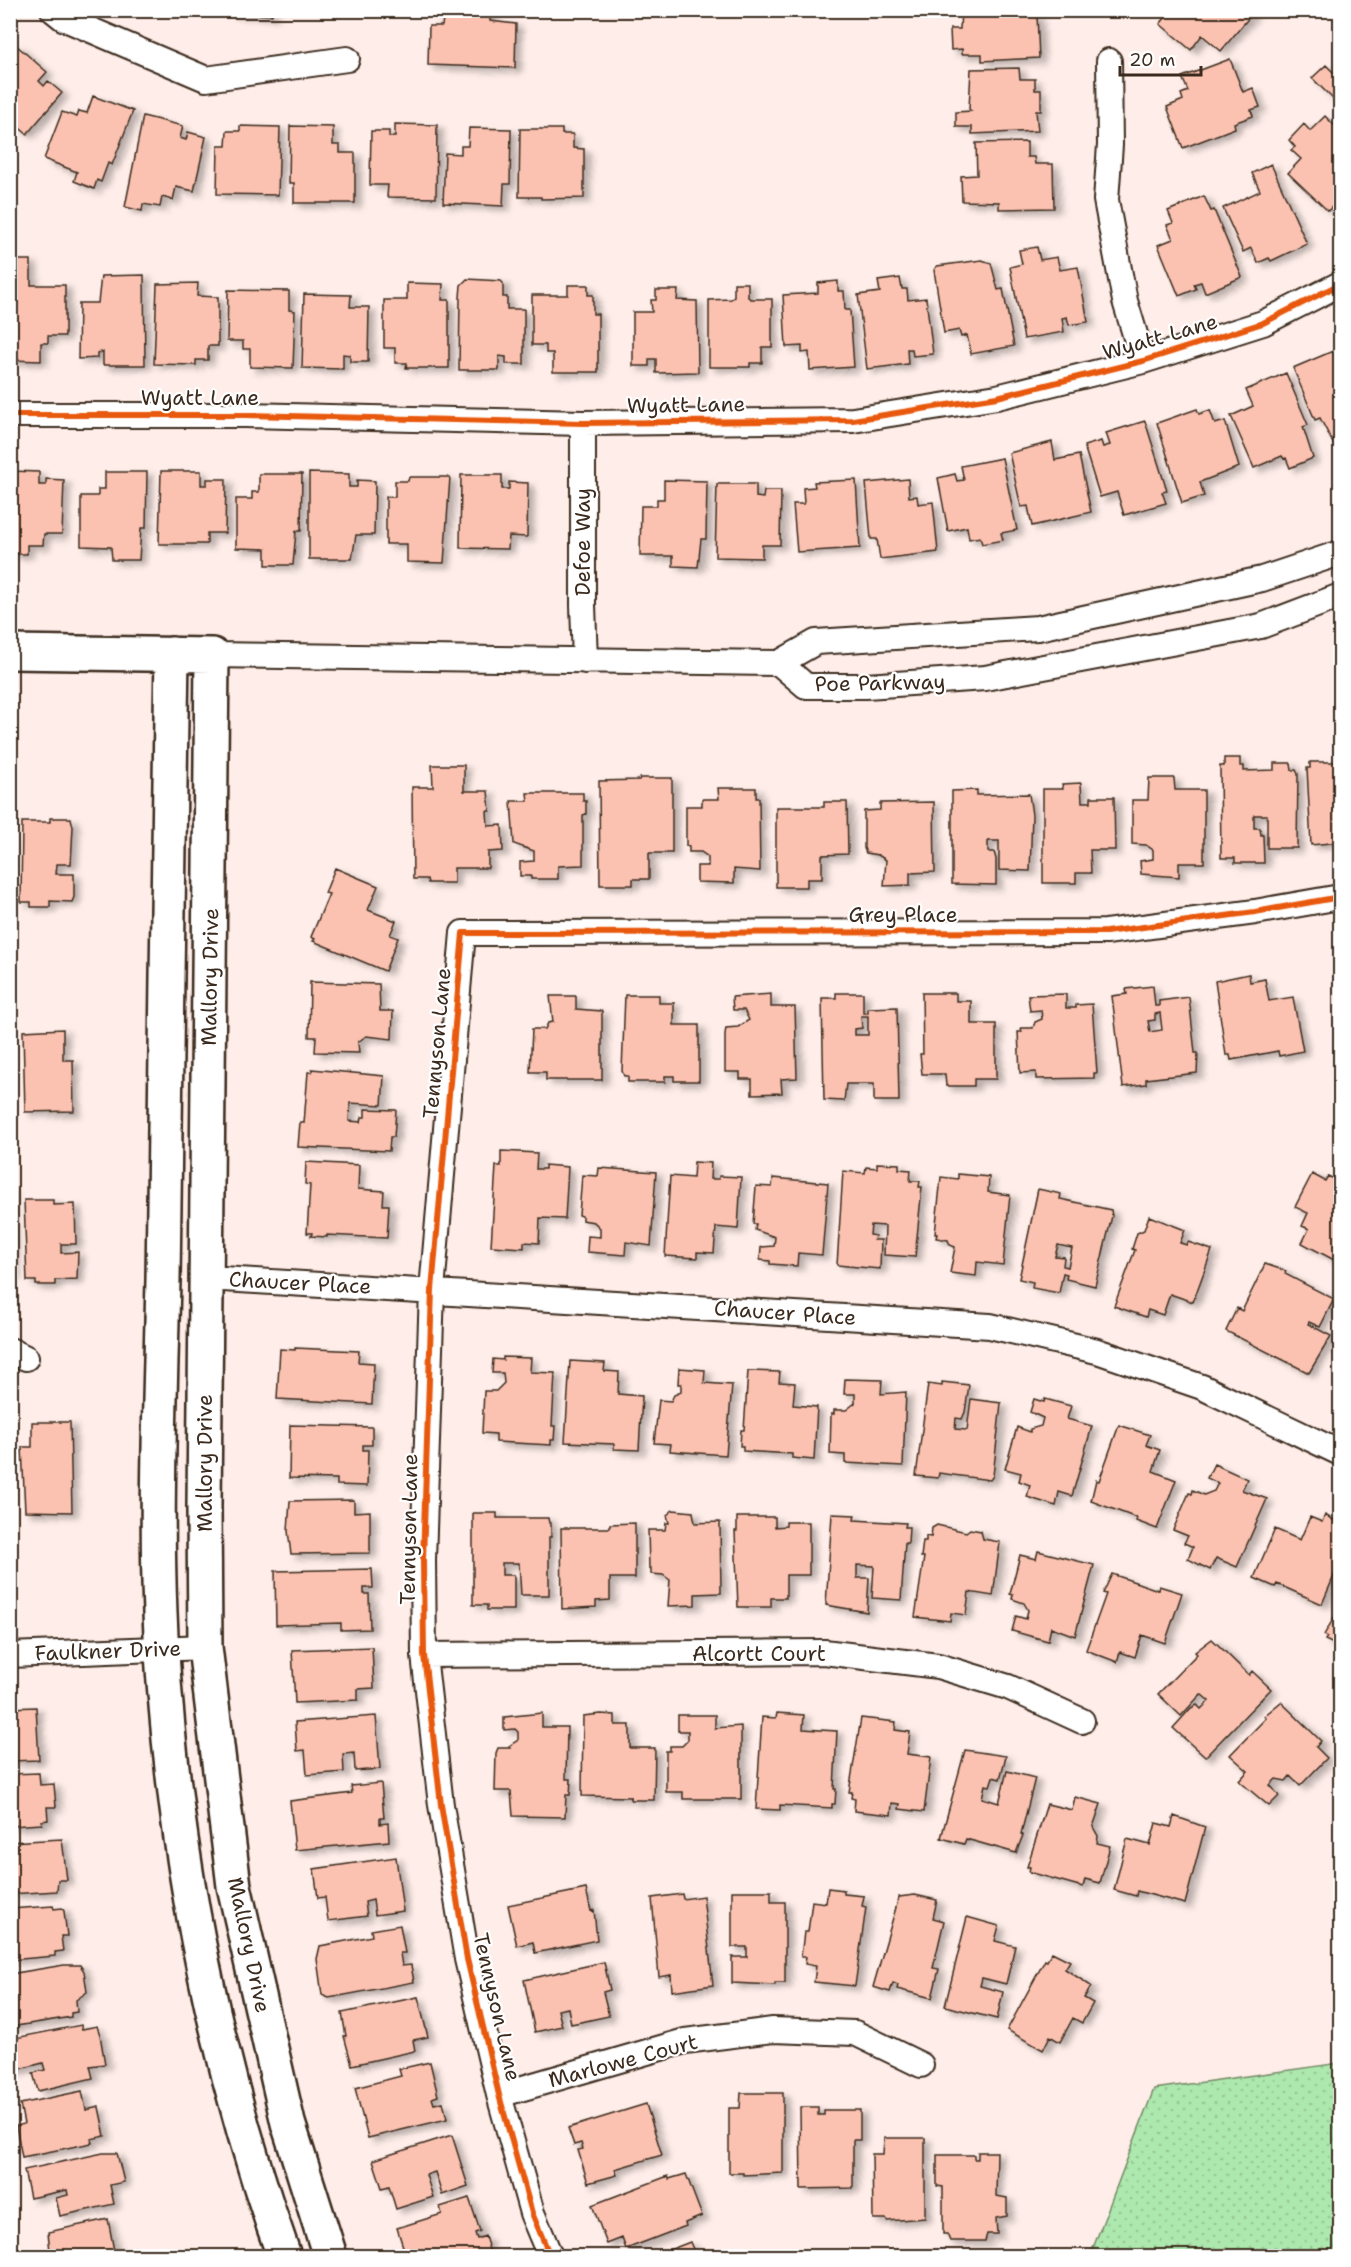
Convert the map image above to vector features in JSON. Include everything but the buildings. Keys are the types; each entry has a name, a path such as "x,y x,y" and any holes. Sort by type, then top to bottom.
{"main road":[{"path":"10,652 212,655"},
{"path":"172,654 159,1399 162,1649 173,1776 192,1906 243,2130 284,2256"},
{"name":"Mallory Drive","path":"212,655 205,1647 234,1886 288,2123 330,2256"}],"street":[{"path":"53,10 63,18 206,80 347,59"},
{"path":"1109,61 1110,145 1106,200 1125,301 1143,361"},
{"name":"Wyatt Lane","path":"10,415 245,415 584,423 853,420 997,397 1143,361 1263,323 1341,284"},
{"name":"Defoe Way","path":"584,423 582,605 585,661"},
{"name":"Poe Parkway","path":"1341,553 1262,579 1038,628 816,642 779,663 806,686 866,686 985,678 1261,626 1341,596"},
{"path":"212,655 779,663"},
{"name":"Grey Place","path":"463,933 1106,932 1256,912 1341,897"},
{"name":"Tennyson Lane","path":"463,933 432,1290 423,1560 424,1655 447,1838 467,1959 499,2095 532,2213 550,2256"},
{"name":"Chaucer Place","path":"207,1278 990,1326 1097,1351 1202,1387 1341,1453"},
{"name":"Faulkner Drive","path":"10,1655 205,1647"},
{"name":"Alcortt Court","path":"424,1655 824,1653 938,1666 1008,1687 1082,1720"},
{"name":"Marlowe Court","path":"499,2095 685,2041 773,2030 855,2033 921,2065"}],"green space":[{"path":"1340,2063 1340,2256 1090,2256 1154,2089"}],"cycle path":[{"path":"10,415 245,415 583,423 853,420 997,397 1143,361 1263,323 1340,284"},
{"path":"550,2256 532,2213 499,2095 467,1959 441,1805 424,1655 423,1560 432,1290 463,933 1106,932 1255,912 1340,897"}]}
